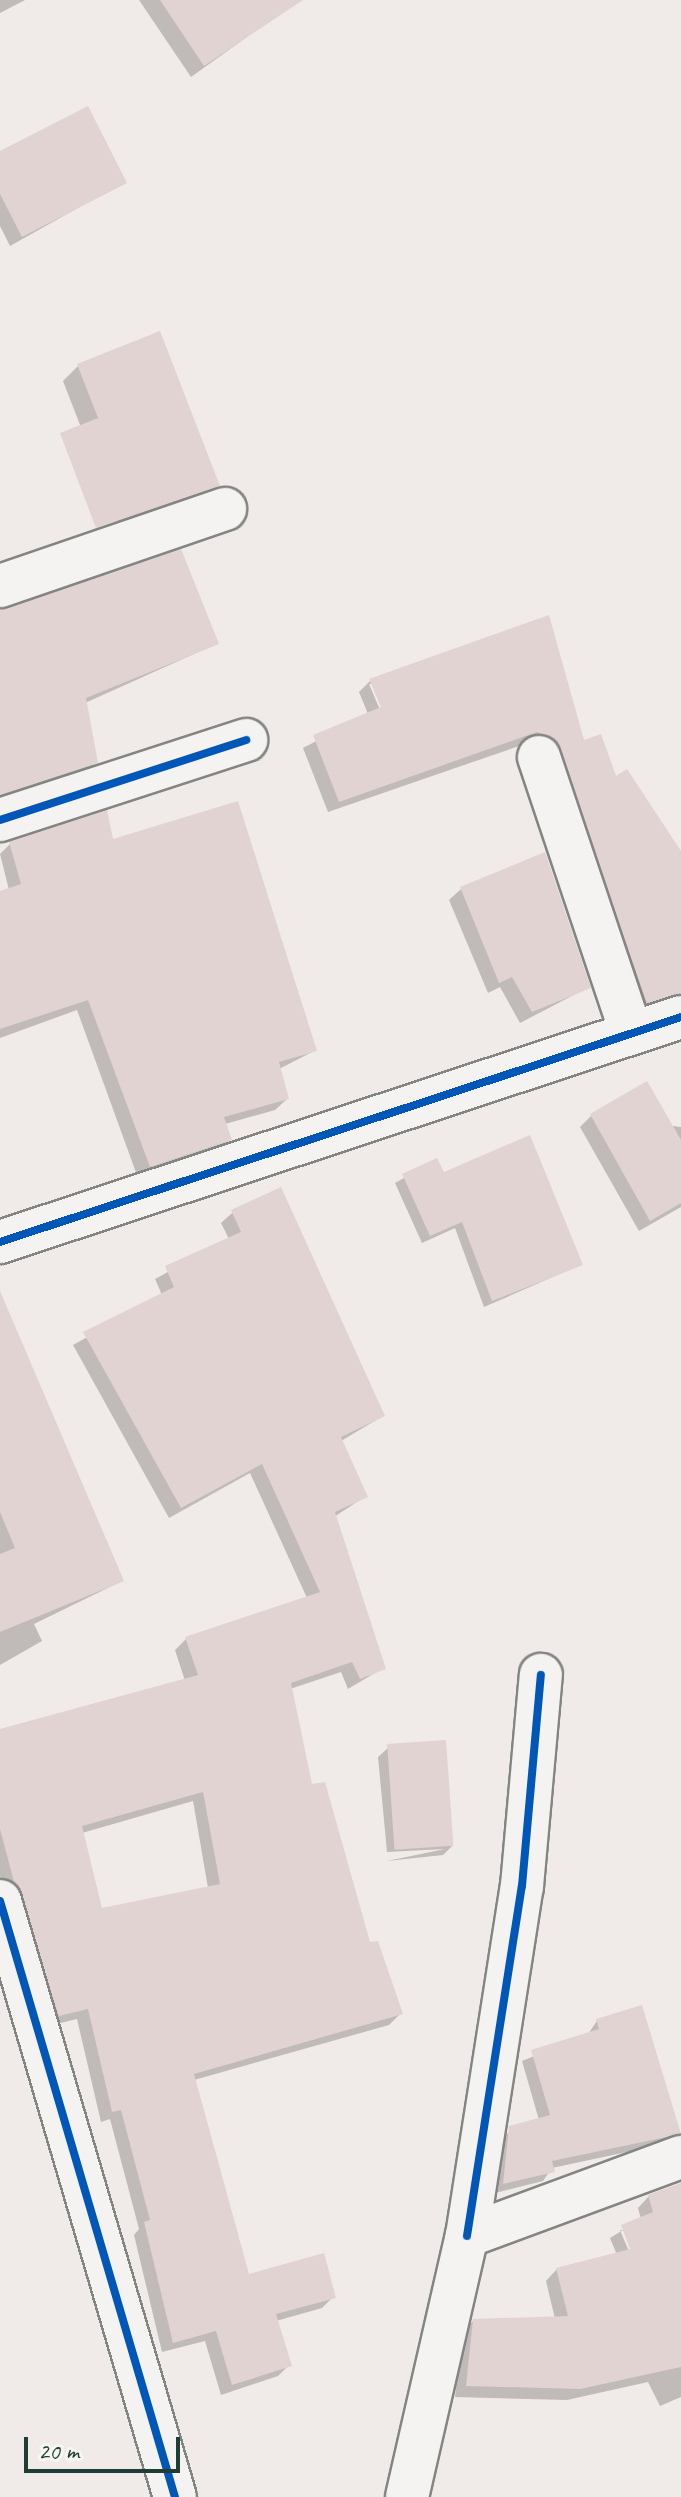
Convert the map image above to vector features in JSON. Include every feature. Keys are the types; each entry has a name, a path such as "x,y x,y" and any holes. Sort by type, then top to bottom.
{"street":[{"path":"0,586 225,509"},
{"path":"0,820 246,740"},
{"path":"539,757 631,1032"},
{"path":"0,1242 681,1017"},
{"path":"407,2497 467,2236 522,1886 541,1675"},
{"path":"0,1901 175,2497"},
{"path":"467,2236 681,2157"}],"building":[{"path":"160,0 303,0 204,66"},
{"path":"88,106 127,183 22,237 0,194 0,151"},
{"path":"160,331 220,486 96,528 60,433 98,418 77,364"},
{"path":"181,549 219,644 86,698 98,763 0,795 0,609"},
{"path":"549,615 584,740 601,734 616,776 627,769 681,851 681,994 647,1003 554,739 537,732 339,802 313,735 381,707 369,679"},
{"path":"238,801 317,1051 279,1062 289,1099 224,1117 232,1140 150,1167 88,1000 0,1029 0,891 21,884 9,842 107,810 113,839"},
{"path":"545,852 591,988 532,1012 512,977 499,983 460,887"},
{"path":"647,1081 681,1140 681,1203 650,1221 590,1114"},
{"path":"530,1135 583,1265 492,1301 462,1222 430,1236 402,1174 437,1158 444,1172"},
{"path":"281,1187 385,1416 341,1437 368,1497 335,1512 386,1669 360,1679 352,1662 291,1683 312,1784 325,1782 370,1942 378,1941 403,2014 194,2074 249,2274 324,2253 336,2298 276,2314 292,2366 232,2385 216,2331 173,2343 144,2222 150,2220 121,2110 112,2112 88,2009 59,2016 14,1882 0,1829 0,1729 198,1675 185,1637 320,1592 262,1464 181,1508 83,1332 174,1287 165,1266 241,1232 231,1210","holes":["203,1792 220,1884 102,1908 82,1826"]},
{"path":"0,1291 124,1581 0,1632 0,1554 15,1548 0,1512"},
{"path":"446,1740 453,1846 395,1850 387,1744"},
{"path":"642,2005 681,2134 552,2161 555,2172 503,2184 509,2126 550,2115 531,2050 599,2029 596,2019"},
{"path":"681,2183 681,2367 580,2389 466,2386 473,2319 568,2316 556,2268 630,2249 621,2225 653,2212 648,2195"}],"cycle path":[{"path":"0,820 246,740"},
{"path":"0,1242 681,1017"},
{"path":"467,2236 522,1886 541,1675"},
{"path":"0,1901 175,2497"}]}
